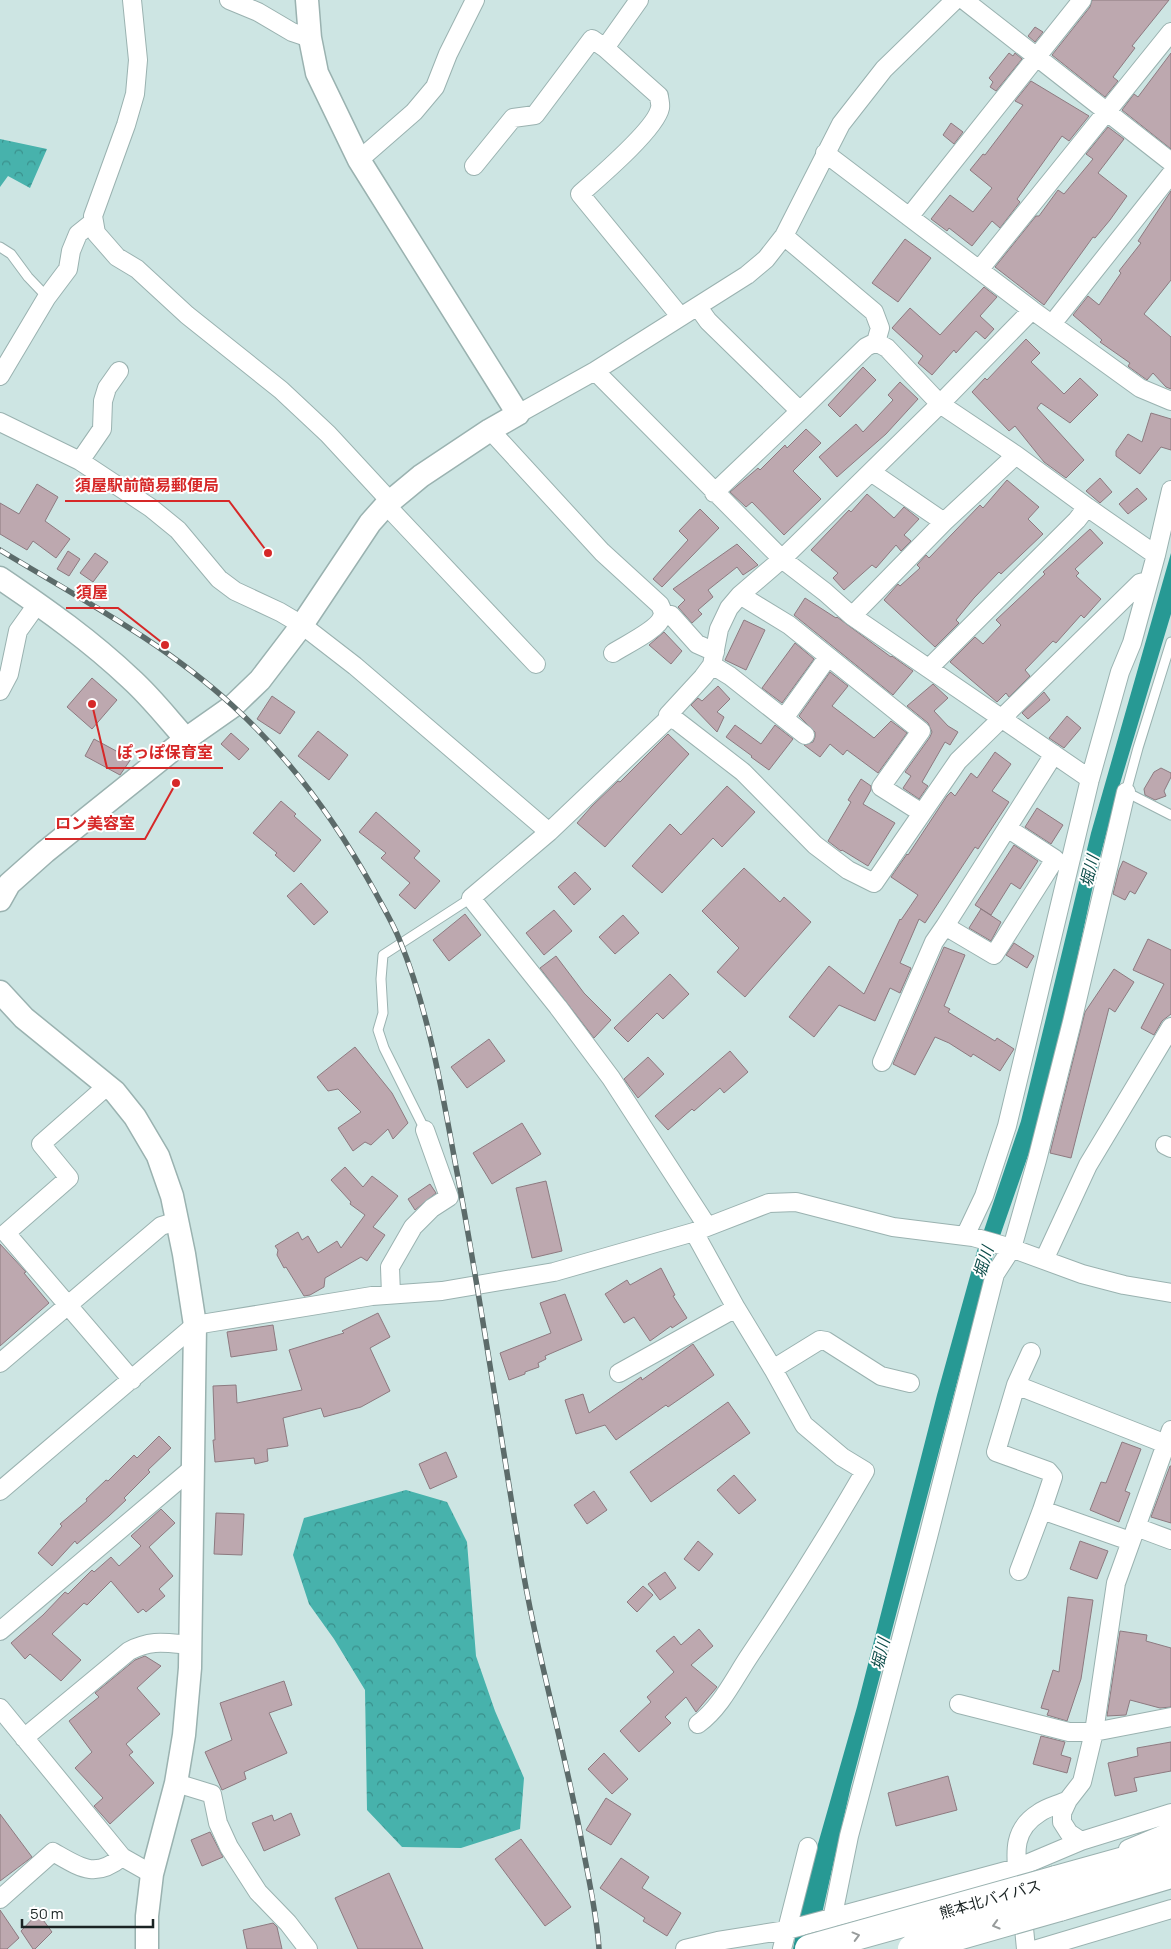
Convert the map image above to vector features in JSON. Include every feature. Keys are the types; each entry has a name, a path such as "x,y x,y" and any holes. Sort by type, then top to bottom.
{"highway":[{"name":"熊本北バイパス","path":"912,1949 1059,1907 1090,1884 1171,1848"},
{"name":"熊本北バイパス","path":"809,1949 1056,1880 1090,1884 1171,1874"}],"street":[{"path":"132,0 138,60 135,94 92,216 96,233 117,256 137,269 187,315 281,390 328,434 388,503 536,664"},
{"path":"229,0 258,12 292,32 310,38"},
{"path":"307,0 310,38 317,73 360,160 518,414"},
{"path":"360,160 414,112 435,87 448,54 474,0"},
{"path":"605,48 639,0"},
{"path":"3,886 186,739 232,706 260,680 302,626 370,523 388,503 421,476 490,430 595,371 747,275 766,259 784,236 841,124 884,70 955,0"},
{"path":"964,0 1171,162"},
{"path":"909,217 1082,0"},
{"path":"979,270 1171,32"},
{"path":"474,166 513,118 535,115 592,39 605,48 659,96 660,108 650,125 618,160 580,194 680,316"},
{"path":"825,153 1032,310 1140,388 1171,401"},
{"path":"1052,324 1171,174"},
{"path":"0,376 47,298 68,269 71,251 78,234 93,222"},
{"path":"714,493 866,347 876,342 880,328 874,312 784,236"},
{"path":"698,307 708,321 800,412"},
{"path":"698,1724 710,1716 753,1652 817,1554 865,1471 842,1457 804,1425 736,1308 700,1229 611,1078 472,898 549,832 669,718 668,715 703,677 713,659 719,629 729,608 740,595 782,559 940,404 1032,310"},
{"path":"876,342 887,348 940,404 1016,455 1156,555"},
{"path":"80,461 102,429 103,401 107,388 119,371"},
{"path":"595,371 714,493 782,559 852,616 1090,779"},
{"path":"0,422 80,461 151,508 178,530 219,579 235,591 280,612 302,626 355,666 549,832"},
{"path":"490,430 602,552 660,605 663,614 661,620 653,628 613,653"},
{"path":"852,616 944,522 1016,455"},
{"path":"871,472 944,522"},
{"path":"969,1237 1007,1126 1090,779 1120,672 1132,643 1156,555 1171,490"},
{"path":"929,668 1077,520 1087,507"},
{"path":"0,578 38,603 84,638 132,680 186,739"},
{"path":"669,718 677,721 743,772 815,845 848,870 874,883 958,761 1140,583 1148,581"},
{"path":"740,595 789,625 921,730 881,787 922,813"},
{"path":"0,691 9,674 18,631 38,603"},
{"path":"663,614 671,615 713,659 805,735"},
{"path":"785,718 828,657"},
{"path":"882,1062 934,942 1054,754"},
{"path":"826,1949 829,1919 848,1836 928,1537 994,1274 1010,1248 1052,1103 1126,792"},
{"path":"945,926 994,955 1054,859 1007,828"},
{"path":"0,992 24,1018 115,1092 135,1117 158,1156 172,1196 178,1221 195,1325 191,1645 184,1735 176,1784 152,1874 147,1916 146,1949"},
{"path":"1044,1260 1088,1165 1171,1027"},
{"path":"107,1086 41,1144 69,1178 2,1232 132,1380"},
{"path":"392,1295 390,1267 413,1227 432,1208 449,1198 425,1130"},
{"path":"0,1491 195,1325 372,1296 442,1291 554,1272 700,1229 769,1203 796,1202 893,1227 969,1237 1010,1248 1082,1274 1124,1285 1171,1293"},
{"path":"0,1363 161,1226 178,1221"},
{"path":"619,1373 736,1308"},
{"path":"773,1369 820,1340 826,1341 881,1376 910,1383"},
{"path":"1019,1571 1053,1477 1048,1471 996,1452 1016,1385 1032,1352"},
{"path":"1016,1385 1169,1437 1116,1583 1094,1732 1082,1782 1068,1800 1062,1813 1062,1822 1070,1833 1081,1841"},
{"path":"0,1631 194,1467"},
{"path":"1042,1510 1133,1534 1171,1540"},
{"path":"24,1738 129,1651 144,1643 158,1642 191,1645"},
{"path":"959,1704 1068,1732 1094,1732 1171,1717"},
{"path":"0,1708 122,1857 152,1874"},
{"path":"176,1784 212,1794 218,1823 229,1847 258,1892 288,1923 308,1949"},
{"path":"1026,1949 1017,1868 1017,1838 1025,1823 1040,1812 1068,1800"},
{"path":"685,1949 718,1945 789,1930 1017,1868 1081,1841 1171,1813"},
{"path":"1090,1884 1130,1848 1171,1831"},
{"path":"782,1949 789,1930 808,1847"},
{"path":"0,1899 53,1852 68,1861 95,1871 111,1866 122,1857"},
{"path":"1090,1884 1171,1889"},
{"path":"1037,1949 1171,1909"}],"lane":[{"path":"0,247 11,254 47,298"},
{"path":"1171,642 1126,792 1171,816"},
{"path":"425,1130 384,1048 378,1030 383,1013 381,979 383,955 472,898"}],"green space":[{"path":"0,139 47,149 30,188 8,176 0,187"},
{"path":"406,1490 447,1502 467,1542 476,1656 495,1711 524,1778 520,1829 461,1848 402,1847 367,1810 365,1690 334,1639 309,1604 293,1555 304,1518"}],"water":[{"name":"堀川","path":"1171,553 1171,614 1116,797 1095,876 1068,1001 1031,1147 992,1259 959,1375 851,1786 814,1949 793,1949 802,1900 857,1707 937,1395 977,1251 1021,1121 1091,833"}],"building":[{"path":"1092,0 1169,0 1132,46 1135,48 1113,77 1118,81 1105,97 1052,55 1090,7"},
{"path":"1035,27 1043,32 1035,42 1028,36"},
{"path":"1009,53 1013,56 1015,53 1022,59 996,91 990,87 993,82 989,78"},
{"path":"1171,53 1171,149 1122,110 1134,94 1138,97"},
{"path":"1031,81 1089,116 1069,141 1062,136 1017,199 1020,202 1000,228 992,221 972,246 949,228 947,231 931,219 950,195 973,212 992,188 970,170 983,154 985,155 1023,105 1015,101"},
{"path":"951,123 963,132 954,144 943,135"},
{"path":"1108,127 1124,139 1098,173 1127,196 1110,220 1095,238 1093,237 1044,305 995,267 1036,216 1039,216 1058,190 1064,194 1093,159 1086,154"},
{"path":"1171,191 1171,280 1144,314 1171,337 1171,389 1166,387 1153,373 1147,380 1129,367 1130,363 1100,342 1102,340 1073,315 1088,296 1099,305 1121,273 1119,271 1141,243 1138,241"},
{"path":"905,239 931,258 898,302 872,283"},
{"path":"984,287 997,297 980,316 994,329 985,339 976,331 956,353 954,350 932,375 918,363 923,356 892,328 910,308 940,335"},
{"path":"1026,339 1040,353 1031,362 1064,394 1080,378 1098,395 1070,423 1041,403 1037,408 1084,460 1066,478 1044,462 1015,426 1009,431 972,392 985,378 987,380"},
{"path":"863,367 876,380 840,417 828,405"},
{"path":"900,382 918,399 886,434 837,477 819,457 856,424 863,432 893,400 888,395"},
{"path":"1151,413 1171,419 1171,450 1161,447 1140,474 1116,456 1116,451 1128,434 1142,442"},
{"path":"806,429 821,443 793,471 821,499 784,535 752,502 746,507 730,492 758,468 760,470 785,445 787,448"},
{"path":"1100,478 1112,492 1100,503 1086,491"},
{"path":"1007,480 1039,507 1028,519 1043,534 1001,574 999,572 974,598 956,620 959,623 935,647 884,600 898,584 900,586 920,568 917,565 926,555 929,558 980,505 983,508"},
{"path":"37,484 58,497 45,521 70,539 56,558 33,541 27,550 0,534 0,503 19,514"},
{"path":"1137,488 1147,499 1128,514 1119,504"},
{"path":"867,494 894,518 904,507 919,519 904,535 911,541 901,551 896,545 876,568 872,565 844,590 833,578 838,573 811,550"},
{"path":"700,509 719,528 662,587 653,579 688,540 679,531"},
{"path":"1090,529 1103,543 1075,569 1079,573 1076,576 1101,599 1084,618 1081,615 1056,643 1053,641 1025,670 1030,676 1009,697 1006,693 997,702 950,662 975,637 983,644 1001,625 996,620 1045,574 1043,572"},
{"path":"737,544 758,565 743,575 737,567 708,590 713,597 698,610 702,614 692,623 678,607 685,600 673,589"},
{"path":"68,551 80,559 69,576 57,569"},
{"path":"95,553 108,562 93,582 80,573"},
{"path":"805,598 837,617 913,671 893,695 794,615"},
{"path":"744,620 765,630 746,670 725,660"},
{"path":"664,632 682,651 671,664 649,645"},
{"path":"795,643 814,659 782,703 762,688"},
{"path":"830,672 848,686 832,706 874,738 891,721 907,733 878,773 847,750 843,755 830,744 820,757 804,745 813,742 815,732 799,716"},
{"path":"92,678 117,700 92,729 67,707"},
{"path":"933,684 948,698 934,711 948,726 958,732 950,745 945,742 922,782 928,786 919,799 903,788 911,776 905,772 932,732 928,723 907,706"},
{"path":"718,686 730,699 717,712 724,717 717,732 691,705 698,698 702,701"},
{"path":"1044,692 1050,700 1028,719 1022,713"},
{"path":"272,696 295,712 280,734 257,719"},
{"path":"1067,716 1081,728 1064,748 1049,738"},
{"path":"735,725 761,744 775,725 793,739 769,770 726,737"},
{"path":"318,731 348,755 329,780 298,756"},
{"path":"231,733 249,749 239,760 221,744"},
{"path":"668,734 689,754 605,847 577,823 592,806 618,781 620,782"},
{"path":"94,739 131,759 120,775 85,756"},
{"path":"995,752 1011,764 992,791 1009,802 978,849 975,847 925,923 919,919 900,963 911,968 900,993 890,988 875,1021 839,1005 814,1037 789,1017 829,966 864,994 900,919 918,895 891,877 947,796 951,792 955,796 971,773 977,778"},
{"path":"1161,768 1171,773 1171,777 1164,791 1166,796 1155,800 1145,795 1144,789 1154,772"},
{"path":"861,779 871,786 871,790 863,804 895,823 868,866 841,851 828,841 851,802 848,800"},
{"path":"727,786 755,812 722,847 713,838 662,893 632,866 670,824 681,835"},
{"path":"281,801 296,814 294,816 321,840 294,872 275,855 277,853 253,833"},
{"path":"1037,808 1063,825 1051,844 1025,827"},
{"path":"376,812 420,851 414,858 440,881 415,909 399,895 410,883 381,858 386,853 359,832"},
{"path":"1014,845 1038,861 1020,889 1011,883 991,915 975,905"},
{"path":"1123,861 1147,873 1135,894 1130,891 1125,900 1113,894"},
{"path":"744,868 780,902 784,897 811,922 745,997 717,972 739,948 702,911"},
{"path":"575,872 591,889 574,905 558,887"},
{"path":"301,883 328,912 314,925 287,896"},
{"path":"981,909 1001,922 991,941 969,928"},
{"path":"554,910 572,931 544,955 526,933"},
{"path":"465,914 481,935 449,961 433,940"},
{"path":"623,915 639,933 615,954 599,937"},
{"path":"1148,939 1171,950 1171,1014 1162,1021 1154,1035 1141,1028 1164,984 1133,970"},
{"path":"1014,943 1034,956 1027,968 1006,955"},
{"path":"944,947 965,955 944,1006 950,1009 948,1012 995,1041 997,1038 1014,1049 1000,1071 973,1054 971,1057 949,1043 935,1037 915,1075 893,1064"},
{"path":"556,956 584,993 611,1020 594,1038 540,968"},
{"path":"1114,969 1134,982 1115,1012 1109,1008 1071,1158 1050,1153 1085,1012"},
{"path":"670,974 689,994 663,1019 657,1013 628,1042 614,1028"},
{"path":"489,1039 505,1061 467,1088 451,1067"},
{"path":"355,1047 392,1093 408,1123 393,1139 388,1129 371,1145 365,1142 353,1151 338,1128 361,1112 338,1089 328,1091 317,1077"},
{"path":"730,1051 748,1072 724,1093 720,1088 694,1111 692,1109 668,1130 655,1116"},
{"path":"648,1057 664,1074 638,1098 624,1079"},
{"path":"522,1123 541,1154 492,1184 473,1153"},
{"path":"345,1167 363,1187 372,1176 398,1196 373,1227 385,1235 367,1261 361,1257 325,1278 324,1287 310,1295 304,1296 286,1267 284,1268 277,1255 278,1250 275,1246 298,1232 302,1240 308,1236 318,1253 337,1241 341,1248 365,1215 350,1204 351,1202 331,1180"},
{"path":"546,1181 562,1251 532,1258 516,1188"},
{"path":"430,1184 436,1193 415,1210 408,1199"},
{"path":"0,1244 26,1272 24,1273 49,1303 0,1346"},
{"path":"661,1268 675,1295 673,1296 687,1318 672,1328 671,1326 650,1341 634,1317 624,1323 605,1294 627,1280 630,1285"},
{"path":"565,1294 582,1340 545,1356 546,1359 538,1363 539,1367 509,1380 500,1353 551,1333 540,1303"},
{"path":"378,1313 390,1337 370,1348 390,1391 361,1407 324,1417 321,1408 283,1418 288,1446 267,1449 268,1461 255,1464 254,1458 215,1462 213,1386 236,1385 237,1403 302,1390 289,1350 344,1333 342,1331"},
{"path":"273,1325 277,1350 231,1357 227,1332"},
{"path":"693,1344 714,1375 668,1407 666,1405 616,1440 605,1425 576,1434 565,1400 583,1394 589,1413 641,1377 642,1380"},
{"path":"728,1402 750,1433 651,1502 630,1472"},
{"path":"159,1436 171,1448 148,1470 150,1472 124,1498 126,1500 77,1544 75,1541 52,1566 38,1553 62,1526 60,1524 87,1501 86,1499 106,1480 108,1481 134,1455 137,1458"},
{"path":"1122,1442 1141,1449 1125,1491 1130,1493 1119,1522 1090,1510 1101,1482 1106,1483"},
{"path":"446,1452 457,1477 430,1489 419,1464"},
{"path":"1171,1466 1171,1523 1151,1517"},
{"path":"734,1475 756,1500 739,1514 717,1490"},
{"path":"594,1491 607,1510 587,1524 574,1505"},
{"path":"161,1509 175,1523 149,1547 173,1576 159,1589 165,1596 146,1612 143,1609 138,1613 111,1581 87,1605 84,1603 52,1634 81,1660 61,1681 30,1654 25,1659 11,1643 43,1615 65,1592 68,1594 92,1570 94,1572 111,1557 119,1566 141,1546 131,1536"},
{"path":"216,1513 244,1514 242,1555 214,1554"},
{"path":"698,1541 713,1554 699,1571 684,1559"},
{"path":"1080,1541 1108,1551 1097,1579 1070,1569"},
{"path":"665,1572 676,1588 660,1600 648,1584"},
{"path":"643,1586 653,1595 637,1612 627,1602"},
{"path":"1068,1597 1093,1600 1081,1679 1067,1721 1047,1715 1049,1710 1041,1708 1053,1670 1059,1672"},
{"path":"699,1629 713,1646 691,1665 717,1687 696,1712 686,1697 665,1717 671,1723 639,1752 620,1731 651,1702 647,1697 674,1672 656,1651 674,1636 681,1645"},
{"path":"1120,1631 1147,1635 1146,1641 1171,1648 1171,1707 1160,1708 1130,1700 1126,1715 1107,1716"},
{"path":"145,1656 161,1666 137,1688 160,1714 126,1744 133,1752 129,1755 154,1783 110,1824 94,1806 103,1798 75,1768 92,1752 69,1721 99,1697 95,1693 135,1660"},
{"path":"284,1681 292,1705 269,1713 287,1753 244,1772 246,1779 222,1790 205,1752 232,1740 220,1703"},
{"path":"1041,1736 1065,1742 1061,1755 1071,1758 1067,1773 1033,1764"},
{"path":"1171,1742 1171,1771 1134,1778 1137,1791 1115,1796 1108,1763 1138,1756 1137,1748"},
{"path":"604,1753 628,1779 612,1794 588,1769"},
{"path":"948,1776 957,1810 896,1826 888,1793"},
{"path":"606,1798 631,1814 611,1845 586,1830"},
{"path":"291,1813 300,1835 264,1851 252,1823 272,1815 274,1821"},
{"path":"0,1814 32,1857 0,1881"},
{"path":"210,1832 223,1857 202,1866 191,1840"},
{"path":"521,1839 571,1907 545,1926 495,1859"},
{"path":"621,1858 649,1877 642,1888 681,1913 667,1936 643,1921 645,1918 600,1888"},
{"path":"389,1873 423,1949 358,1949 335,1898"},
{"path":"0,1910 19,1938 7,1949 0,1949"},
{"path":"38,1913 52,1932 33,1949 21,1931"},
{"path":"273,1923 277,1927 282,1949 247,1949 243,1930"}],"railway":[{"path":"0,550 121,622 179,662 207,683 254,726 293,769 328,816 360,865 397,934 419,996 440,1081 465,1214 526,1586 577,1816 597,1925 599,1949"}],"place":[{"name":"須屋駅前簡易郵便局","path":"268,553"},
{"name":"須屋","path":"165,645"},
{"name":"ぽっぽ保育室","path":"92,704"},
{"name":"ロン美容室","path":"176,783"}]}
